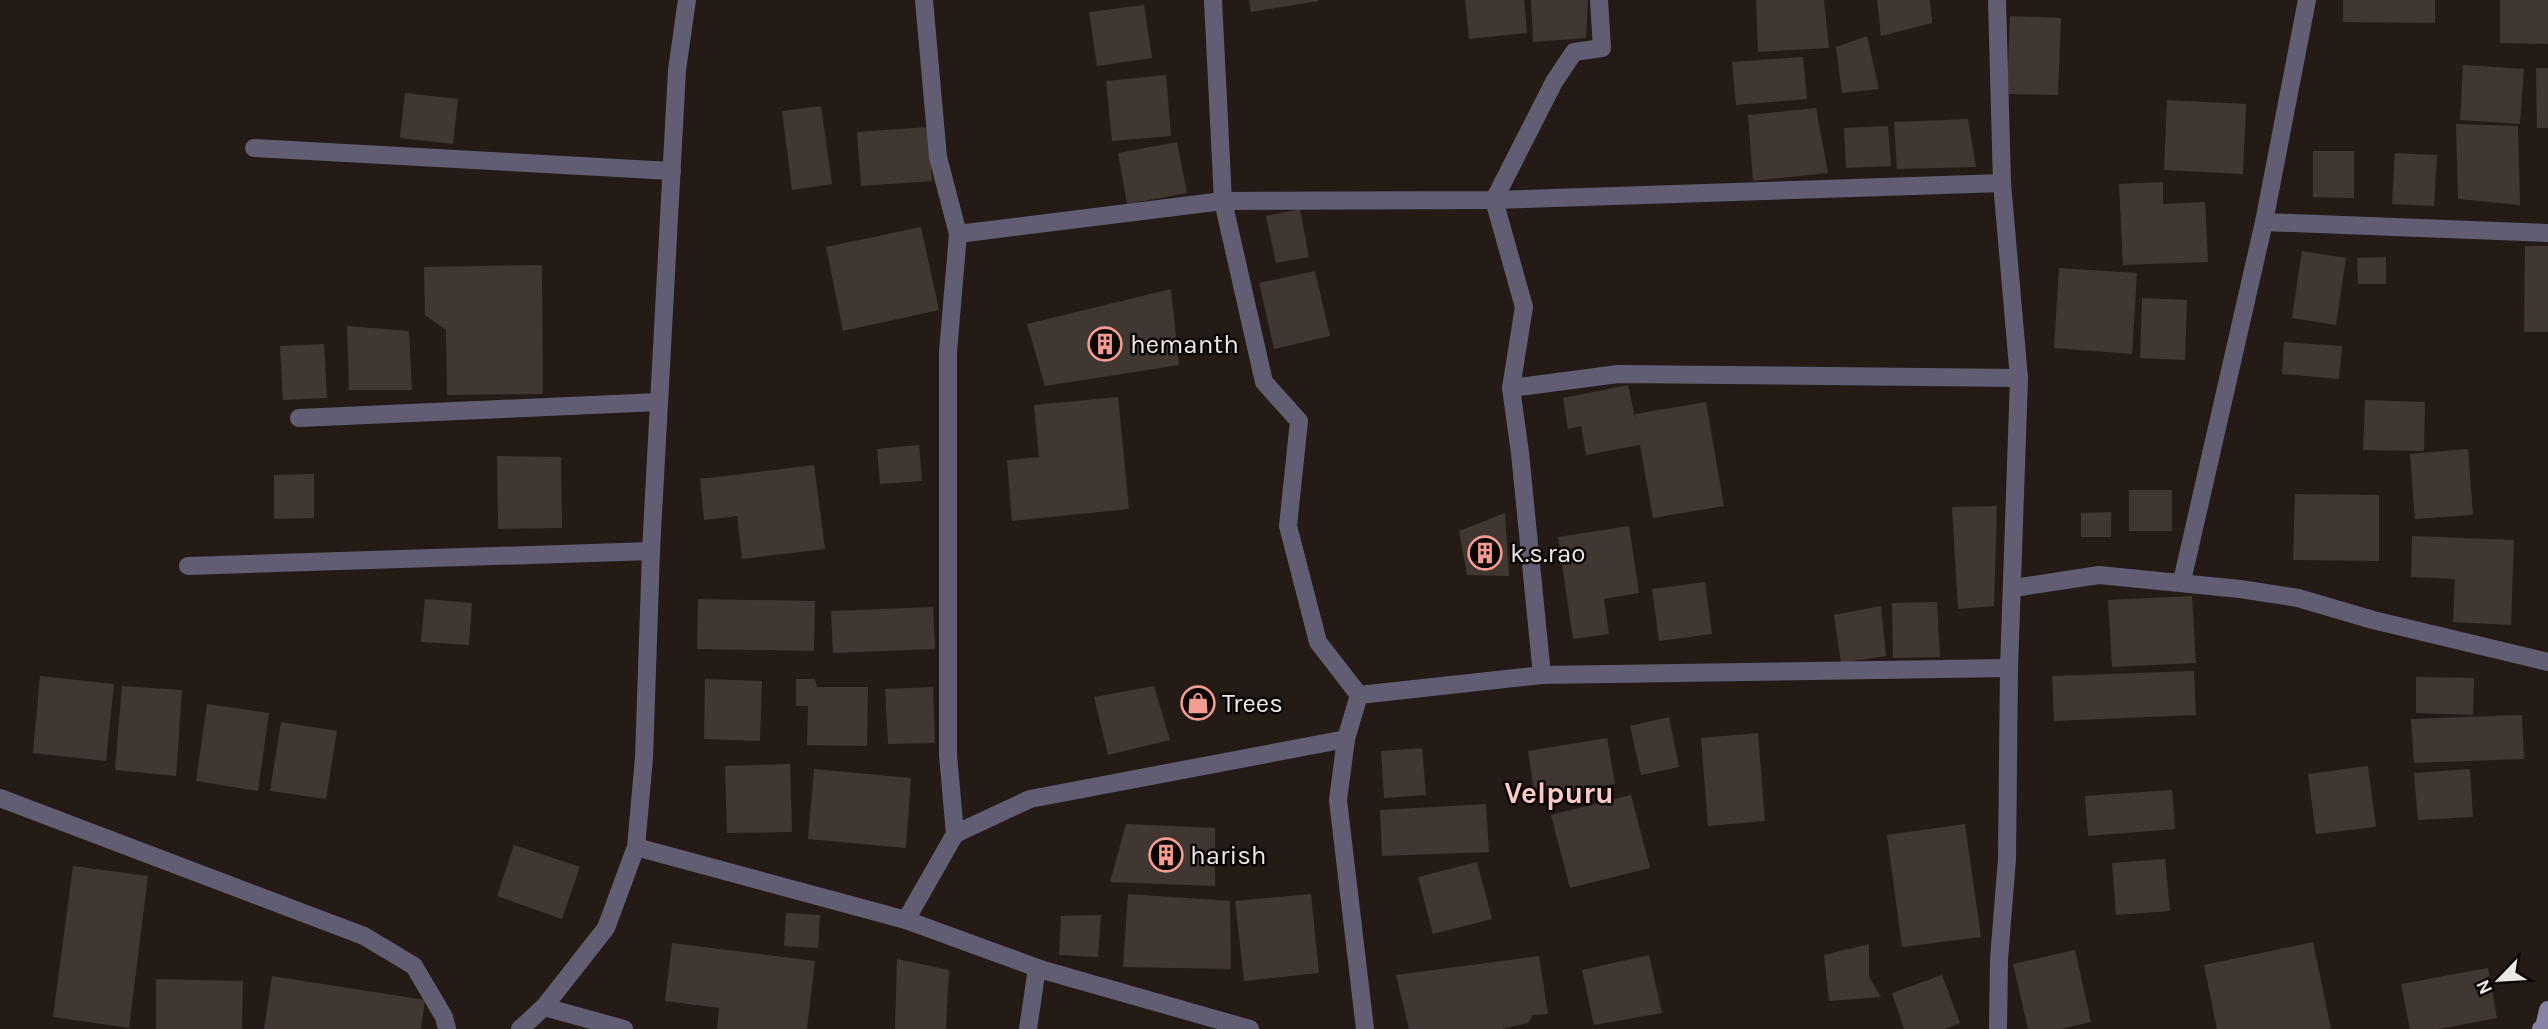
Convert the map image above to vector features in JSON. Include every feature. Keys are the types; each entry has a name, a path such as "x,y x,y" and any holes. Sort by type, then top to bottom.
{"street":[{"path":"520,1029 544,1007 606,928 636,847 644,758 651,551 677,70 687,0"},
{"path":"906,920 955,834 948,755 948,352 958,234 938,157 924,0"},
{"path":"1213,0 1223,201 1264,382 1299,421 1288,526 1318,642 1360,695"},
{"path":"1542,675 1511,388 1524,307 1494,200 1554,82 1574,52 1602,48 1599,0"},
{"path":"1997,0 2002,183 2019,378 2014,588 2009,668 2007,859 1999,959 1998,1029"},
{"path":"2182,581 2264,222 2306,0"},
{"path":"254,148 672,171"},
{"path":"958,234 1223,201 1494,200 2002,183"},
{"path":"2264,222 2548,233"},
{"path":"1511,388 1618,374 2019,378"},
{"path":"299,418 659,402"},
{"path":"188,566 651,551"},
{"path":"2014,588 2099,575 2182,581 2298,598 2373,620 2548,662"},
{"path":"1360,695 1542,675 2009,668"},
{"path":"1360,695 1346,739 1338,800 1365,1029"},
{"path":"955,834 1030,799 1346,739"},
{"path":"0,798 364,936 414,966 444,1017 447,1029"},
{"path":"636,847 906,920 1037,968 1250,1029"},
{"path":"1028,1029 1037,968"},
{"path":"544,1007 624,1029"}],"building":[{"path":"1249,0 1318,0 1318,1 1251,12"},
{"path":"1465,0 1524,0 1527,33 1469,39"},
{"path":"1531,0 1588,0 1586,38 1533,42"},
{"path":"1756,0 1824,0 1829,48 1758,52"},
{"path":"1877,0 1930,0 1932,23 1881,36"},
{"path":"2343,0 2435,0 2435,23 2343,22"},
{"path":"2500,0 2548,0 2548,44 2500,43"},
{"path":"1144,5 1152,58 1097,66 1089,12"},
{"path":"2010,16 2061,18 2058,95 2007,94"},
{"path":"1867,36 1879,89 1842,93 1836,47"},
{"path":"1803,57 1807,99 1736,105 1732,62"},
{"path":"2463,65 2524,69 2520,124 2460,120"},
{"path":"2536,68 2548,68 2548,128 2537,128"},
{"path":"1166,75 1171,136 1112,141 1106,81"},
{"path":"405,93 458,99 453,144 400,138"},
{"path":"2167,100 2246,104 2243,174 2164,170"},
{"path":"821,106 832,184 792,190 782,111"},
{"path":"1816,108 1828,173 1753,181 1748,115"},
{"path":"1968,119 1976,167 1897,169 1894,122"},
{"path":"2456,124 2518,126 2520,205 2458,199"},
{"path":"1888,126 1891,166 1846,168 1844,128"},
{"path":"928,127 932,181 861,186 857,132"},
{"path":"1177,142 1187,193 1127,204 1118,153"},
{"path":"2313,151 2354,151 2354,198 2313,197"},
{"path":"2395,153 2437,155 2434,206 2392,204"},
{"path":"2163,182 2163,204 2205,202 2208,262 2123,265 2119,184"},
{"path":"1300,209 1309,257 1276,263 1266,216"},
{"path":"921,227 939,310 843,331 826,247"},
{"path":"2525,246 2548,246 2548,332 2524,332"},
{"path":"2302,251 2346,258 2336,325 2292,318"},
{"path":"2386,257 2386,284 2358,284 2357,258"},
{"path":"542,265 543,394 447,395 446,330 425,315 424,267"},
{"path":"2059,268 2137,273 2132,354 2054,348"},
{"path":"1315,271 1330,336 1274,349 1259,283"},
{"name":"hemanth","path":"1171,289 1179,365 1045,386 1027,324"},
{"path":"2142,298 2187,300 2185,360 2140,358"},
{"path":"347,326 409,331 412,390 349,390"},
{"path":"2284,342 2342,346 2339,379 2282,374"},
{"path":"324,344 327,398 283,400 280,346"},
{"path":"1628,385 1636,422 1635,414 1706,402 1724,506 1653,518 1640,445 1586,455 1581,426 1568,429 1563,398"},
{"path":"1118,397 1129,509 1012,521 1007,460 1039,457 1034,405"},
{"path":"2365,400 2425,402 2424,451 2363,450"},
{"path":"919,445 922,481 880,484 877,449"},
{"path":"2468,449 2473,515 2415,519 2410,454"},
{"path":"497,456 561,457 562,528 498,529"},
{"path":"814,465 825,549 742,559 737,516 704,520 700,479"},
{"path":"314,474 314,518 274,519 274,475"},
{"path":"2129,490 2172,490 2172,531 2129,531"},
{"path":"2295,494 2379,495 2379,561 2293,560"},
{"path":"1997,506 1994,606 1958,609 1952,507"},
{"path":"2111,512 2111,537 2081,537 2081,513"},
{"name":"k.s.rao","path":"1505,513 1509,576 1467,575 1459,531"},
{"path":"1629,526 1639,593 1604,599 1609,634 1573,639 1558,537"},
{"path":"2412,536 2514,540 2511,625 2453,622 2455,579 2411,577"},
{"path":"1705,582 1712,634 1659,641 1652,589"},
{"path":"2192,596 2196,663 2112,667 2108,600"},
{"path":"425,599 472,603 469,645 421,642"},
{"path":"698,599 815,601 814,651 697,649"},
{"path":"1937,602 1940,657 1893,658 1892,603"},
{"path":"1881,606 1886,656 1841,663 1834,615"},
{"path":"933,607 935,649 833,653 831,611"},
{"path":"2194,671 2196,715 2054,721 2052,676"},
{"path":"40,676 114,684 106,761 33,753"},
{"path":"2416,677 2474,678 2473,715 2416,713"},
{"path":"705,679 762,681 760,741 704,739"},
{"path":"796,679 815,679 817,687 868,687 867,746 807,745 808,706 796,706"},
{"path":"122,686 182,690 176,776 115,770"},
{"path":"1154,686 1170,740 1108,755 1094,697"},
{"path":"933,687 935,743 888,744 885,689"},
{"path":"207,704 269,713 258,791 196,781"},
{"path":"2522,715 2524,759 2414,763 2411,719"},
{"path":"1669,717 1679,767 1641,775 1630,726"},
{"path":"281,722 337,731 326,799 270,791"},
{"path":"1758,733 1765,821 1708,826 1701,738"},
{"path":"1607,738 1615,784 1535,797 1528,751"},
{"path":"1422,748 1426,795 1384,798 1381,751"},
{"path":"790,764 792,832 727,833 725,766"},
{"path":"2368,766 2376,827 2316,834 2308,774"},
{"path":"814,769 911,778 906,848 808,839"},
{"path":"2470,769 2473,817 2418,820 2414,773"},
{"path":"2172,790 2175,829 2088,836 2085,796"},
{"path":"1631,795 1650,868 1570,888 1551,815"},
{"path":"1486,804 1489,852 1382,856 1380,810"},
{"name":"harish","path":"1126,824 1215,828 1215,886 1110,882"},
{"path":"1965,824 1981,937 1902,947 1887,835"},
{"path":"514,845 580,867 562,919 497,896"},
{"path":"2165,859 2170,911 2116,915 2112,863"},
{"path":"1477,862 1492,919 1433,934 1418,877"},
{"path":"73,866 148,876 129,1028 53,1017"},
{"path":"1128,894 1230,901 1231,969 1123,967"},
{"path":"1311,894 1319,973 1244,981 1235,901"},
{"path":"786,913 820,915 818,948 784,946"},
{"path":"1101,915 1098,957 1059,955 1061,916"},
{"path":"2313,942 2331,1029 2217,1029 2204,965"},
{"path":"672,943 815,961 807,1029 717,1029 719,1008 665,1001"},
{"path":"1869,944 1869,977 1881,997 1829,1001 1824,955"},
{"path":"2075,950 2091,1022 2061,1029 2028,1029 2013,964"},
{"path":"1649,955 1662,1013 1594,1025 1582,970"},
{"path":"1539,956 1548,1014 1533,1015 1528,1023 1502,1029 1409,1029 1396,975"},
{"path":"897,959 949,970 946,1029 895,1029"},
{"path":"2488,968 2497,1018 2439,1029 2410,1029 2401,984"},
{"path":"1942,975 1960,1023 1945,1029 1904,1029 1892,993"},
{"path":"272,976 425,1000 421,1029 264,1029"},
{"path":"156,979 243,981 242,1029 156,1029"}],"place":[{"name":"hemanth","path":"1105,344"},
{"name":"k.s.rao","path":"1485,553"},
{"name":"Trees","path":"1198,703"},
{"name":"harish","path":"1166,855"}],"district":[{"name":"Velpuru","path":"1559,793"}]}
